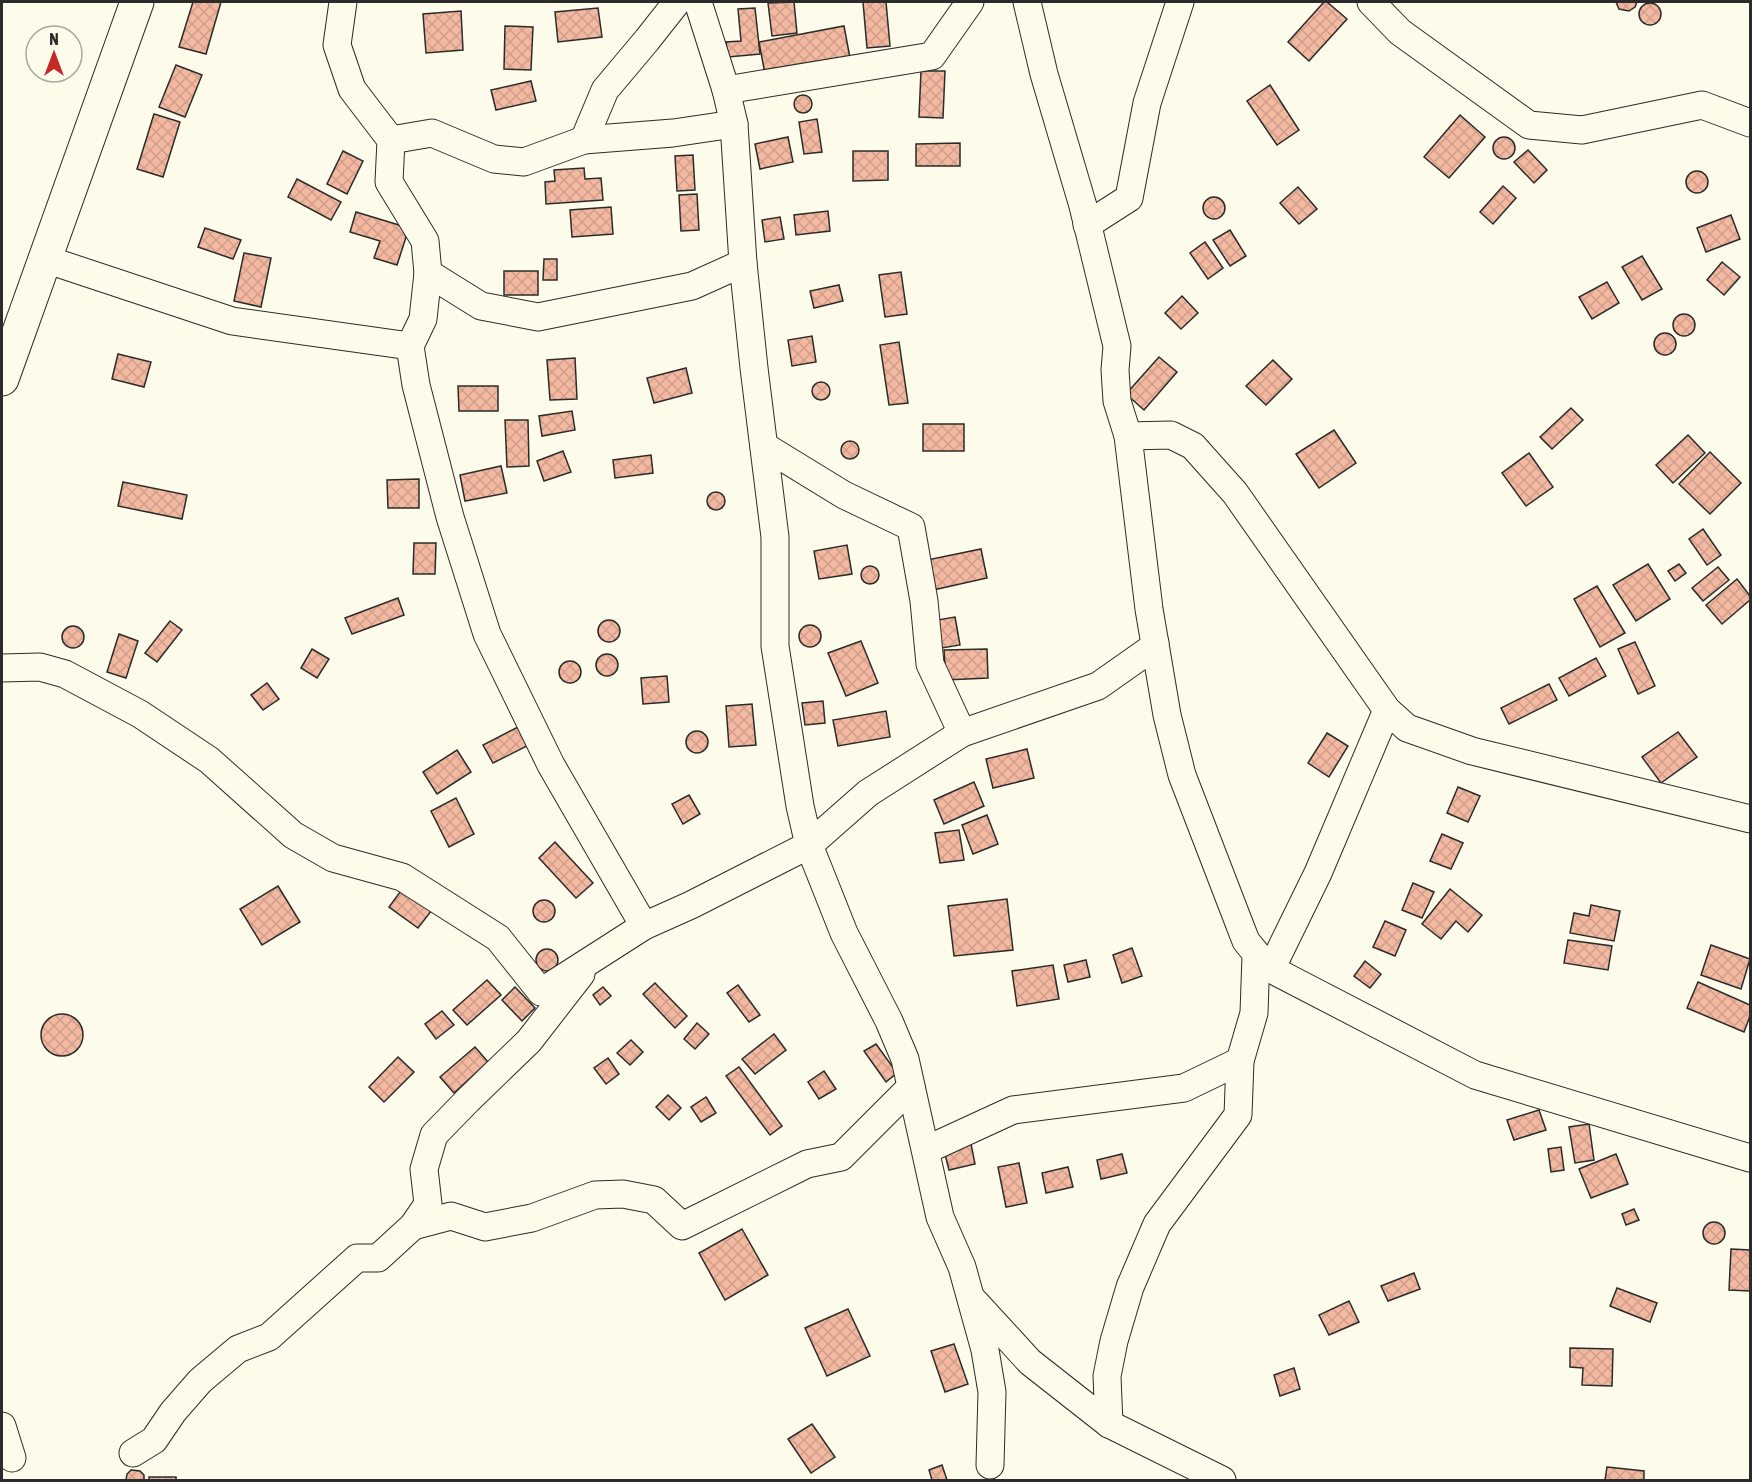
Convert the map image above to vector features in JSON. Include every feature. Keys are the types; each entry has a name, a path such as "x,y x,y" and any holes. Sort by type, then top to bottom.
{"main road":[{"path":"2,379 137,2"}],"street":[{"path":"343,2 337,45 352,89 391,140 389,182 425,241 428,273 423,319 410,346 416,385 450,517 488,634 551,765 644,926"},
{"path":"584,140 605,90 677,2"},
{"path":"698,2 726,90 734,124 743,263 775,537 775,646 800,806 809,845 844,933 889,1021 905,1059 940,1217 962,1267 985,1350 992,1392 990,1465"},
{"path":"726,90 932,56 970,2"},
{"path":"1027,2 1044,74 1088,225 1117,346 1115,370 1117,401 1128,436 1155,643 1167,716 1182,775 1246,941 1263,962 1475,1075 1750,1158"},
{"path":"1088,225 1130,198 1147,103 1180,2"},
{"path":"1371,2 1400,32 1529,124 1582,130 1702,105 1750,123"},
{"path":"391,140 432,133 494,159 524,162 584,140 673,133 734,124"},
{"path":"45,259 232,321 410,346"},
{"path":"428,273 481,306 537,317 692,286 743,263"},
{"path":"1128,436 1171,435 1193,446 1235,493 1387,710 1407,728 1472,751 1750,819"},
{"path":"764,446 844,495 911,527 924,601 930,664 962,733"},
{"path":"2,668 40,667 65,674 140,714 209,760 293,835 333,858 402,877 498,938 541,992 644,926 691,905 809,845 868,793 962,733 1098,686 1152,648 1155,643"},
{"path":"1109,1424 1107,1376 1114,1341 1130,1287 1157,1224 1238,1115 1240,1061 1254,1013 1263,962 1318,873 1387,710"},
{"path":"133,1453 154,1440 173,1412 200,1381 237,1349 269,1338 357,1258 378,1258 413,1226 428,1204 424,1169 434,1135 530,1041 592,959"},
{"path":"926,1150 1013,1110 1184,1088 1240,1061"},
{"path":"413,1226 450,1216 485,1227 532,1218 595,1195 623,1194 654,1200 682,1226 807,1164 841,1157 911,1087"},
{"path":"970,1296 1030,1362 1109,1424 1222,1480"},
{"path":"2,1426 12,1458"}],"building":[{"path":"193,2 221,2 206,54 179,47"},
{"path":"794,2 797,33 772,36 768,3"},
{"path":"863,2 886,2 890,46 867,48"},
{"path":"1324,2 1347,19 1309,61 1288,42"},
{"path":"1616,2 1637,2 1635,7 1629,11 1619,9"},
{"path":"1650,3 1658,6 1661,14 1658,22 1650,25 1642,22 1639,14 1642,6"},
{"path":"598,8 602,37 558,42 555,12"},
{"path":"755,8 760,54 728,57 726,42 741,41 738,9"},
{"path":"461,11 463,50 426,53 423,14"},
{"path":"505,26 533,27 531,70 504,69"},
{"path":"844,26 850,58 765,74 759,42"},
{"path":"176,65 202,75 185,117 159,107"},
{"path":"921,71 945,71 943,118 919,117"},
{"path":"531,81 536,101 496,110 491,90"},
{"path":"1270,85 1299,130 1277,145 1247,101"},
{"path":"803,95 809,98 812,104 809,110 803,113 797,110 794,104 797,98"},
{"path":"154,114 180,122 163,177 137,169"},
{"path":"1460,115 1485,137 1449,178 1424,157"},
{"path":"817,119 822,152 804,154 799,122"},
{"path":"788,137 793,162 760,169 755,144"},
{"path":"1504,137 1512,140 1515,148 1512,156 1504,159 1496,156 1493,148 1496,140"},
{"path":"960,143 960,166 916,166 916,144"},
{"path":"1528,150 1547,170 1534,183 1514,162"},
{"path":"343,151 363,161 347,194 327,184"},
{"path":"853,151 888,151 888,180 853,181"},
{"path":"693,155 695,190 677,191 675,156"},
{"path":"584,168 585,179 601,178 603,200 546,204 545,182 555,181 554,170"},
{"path":"1697,171 1705,174 1708,182 1705,190 1697,193 1689,190 1686,182 1689,174"},
{"path":"297,179 341,202 331,220 288,197"},
{"path":"1503,186 1516,198 1493,224 1480,212"},
{"path":"1298,187 1317,209 1299,224 1280,203"},
{"path":"697,194 699,230 681,231 679,195"},
{"path":"1214,197 1222,200 1225,208 1222,216 1214,219 1206,216 1203,208 1206,200"},
{"path":"611,207 613,234 572,237 570,210"},
{"path":"828,211 830,231 796,235 794,215"},
{"path":"356,212 409,228 397,265 374,258 380,241 350,232"},
{"path":"1731,215 1740,239 1706,252 1697,228"},
{"path":"780,217 784,239 765,242 762,220"},
{"path":"205,228 241,240 233,259 198,247"},
{"path":"1230,230 1246,256 1230,266 1213,240"},
{"path":"1205,242 1223,268 1208,279 1190,253"},
{"path":"244,253 271,258 261,307 234,301"},
{"path":"1642,256 1662,289 1642,300 1622,267"},
{"path":"544,259 557,259 557,280 543,280"},
{"path":"1722,262 1740,277 1724,295 1707,280"},
{"path":"504,271 538,271 538,295 504,295"},
{"path":"901,272 907,314 885,317 879,275"},
{"path":"1607,282 1619,303 1592,319 1579,297"},
{"path":"839,285 843,301 814,308 810,291"},
{"path":"1182,296 1198,313 1181,329 1165,313"},
{"path":"1684,314 1692,317 1695,325 1692,333 1684,336 1676,333 1673,325 1676,317"},
{"path":"1665,333 1673,336 1676,344 1673,352 1665,355 1657,352 1654,344 1657,336"},
{"path":"812,336 816,362 792,366 788,340"},
{"path":"899,342 908,403 889,405 880,345"},
{"path":"118,354 151,362 144,387 112,379"},
{"path":"1159,357 1177,372 1144,410 1126,394"},
{"path":"575,358 577,399 550,400 547,360"},
{"path":"1273,360 1292,379 1266,405 1246,386"},
{"path":"686,368 692,393 654,403 647,378"},
{"path":"821,382 827,385 830,391 827,397 821,400 815,397 812,391 815,385"},
{"path":"458,386 498,386 498,411 459,411"},
{"path":"1571,408 1583,420 1552,449 1540,437"},
{"path":"572,411 575,430 542,436 539,416"},
{"path":"505,420 528,420 529,466 507,467"},
{"path":"923,424 964,424 964,451 923,451"},
{"path":"1334,430 1356,463 1319,488 1296,454"},
{"path":"1688,435 1705,453 1673,483 1656,465"},
{"path":"850,441 856,444 859,450 856,456 850,459 844,456 841,450 844,444"},
{"path":"563,451 571,472 544,481 537,461"},
{"path":"1710,452 1741,483 1710,514 1679,484"},
{"path":"1529,453 1553,487 1526,506 1502,473"},
{"path":"651,455 653,473 615,478 613,460"},
{"path":"501,466 507,493 465,501 460,475"},
{"path":"419,479 419,508 388,508 387,480"},
{"path":"123,482 187,495 182,519 118,506"},
{"path":"716,492 722,495 725,501 722,507 716,510 710,507 707,501 710,495"},
{"path":"1703,529 1721,555 1707,565 1689,539"},
{"path":"414,543 436,543 435,574 413,574"},
{"path":"847,545 852,574 819,579 814,551"},
{"path":"981,549 987,578 933,590 927,560"},
{"path":"1648,564 1670,599 1636,621 1613,585"},
{"path":"1679,564 1686,573 1675,581 1668,571"},
{"path":"870,566 876,569 879,575 876,581 870,584 864,581 861,575 864,569"},
{"path":"1718,567 1729,580 1703,601 1692,588"},
{"path":"1737,579 1750,596 1750,600 1722,624 1706,605"},
{"path":"1597,586 1625,633 1600,647 1574,599"},
{"path":"398,598 404,615 352,634 345,618"},
{"path":"955,617 960,645 942,648 937,620"},
{"path":"609,620 617,623 620,631 617,639 609,642 601,639 598,631 601,623"},
{"path":"170,621 182,630 157,662 145,653"},
{"path":"810,625 818,628 821,636 818,644 810,647 802,644 799,636 802,628"},
{"path":"73,626 81,629 84,637 81,645 73,648 65,645 62,637 65,629"},
{"path":"119,634 138,641 126,678 107,672"},
{"path":"861,641 878,683 846,696 828,653"},
{"path":"1635,642 1655,686 1638,694 1618,649"},
{"path":"312,649 329,659 317,678 301,668"},
{"path":"987,649 988,678 946,680 944,650"},
{"path":"607,654 615,657 618,665 615,673 607,676 599,673 596,665 599,657"},
{"path":"1596,658 1606,676 1569,696 1559,678"},
{"path":"570,661 578,664 581,672 578,680 570,683 562,680 559,672 562,664"},
{"path":"667,676 669,702 643,704 641,678"},
{"path":"267,683 279,699 263,710 251,695"},
{"path":"1549,684 1557,700 1509,724 1501,708"},
{"path":"823,701 825,723 805,725 802,703"},
{"path":"752,704 756,745 729,747 726,706"},
{"path":"886,711 890,737 838,746 833,720"},
{"path":"520,726 529,745 493,763 483,745"},
{"path":"697,731 705,734 708,742 705,750 697,753 689,750 686,742 689,734"},
{"path":"1678,732 1697,757 1661,783 1642,757"},
{"path":"1327,733 1348,746 1329,777 1308,763"},
{"path":"1027,749 1034,778 993,788 986,759"},
{"path":"457,750 471,772 437,794 423,772"},
{"path":"974,782 984,806 944,824 934,800"},
{"path":"1458,787 1480,796 1468,822 1447,813"},
{"path":"689,795 700,814 683,824 672,804"},
{"path":"456,798 474,834 449,847 431,811"},
{"path":"987,815 998,844 973,854 962,825"},
{"path":"959,830 964,860 940,863 935,833"},
{"path":"1442,834 1463,843 1451,869 1430,861"},
{"path":"555,842 593,883 576,898 539,858"},
{"path":"1413,883 1434,892 1422,918 1402,910"},
{"path":"278,886 300,922 262,945 240,909"},
{"path":"403,888 432,910 418,928 389,907"},
{"path":"1450,889 1482,915 1468,932 1456,921 1441,939 1422,924"},
{"path":"1007,899 1013,950 954,956 948,906"},
{"path":"544,900 552,903 555,911 552,919 544,922 536,919 533,911 536,903"},
{"path":"1591,905 1620,911 1614,941 1570,933 1574,913 1589,916"},
{"path":"1385,921 1406,930 1395,956 1373,947"},
{"path":"1568,940 1612,946 1608,970 1564,963"},
{"path":"1711,945 1750,959 1741,989 1701,975"},
{"path":"1132,948 1142,976 1122,983 1113,955"},
{"path":"547,949 555,952 558,960 555,968 547,971 539,968 536,960 539,952"},
{"path":"1086,960 1090,977 1068,982 1064,965"},
{"path":"1365,961 1381,974 1370,988 1354,976"},
{"path":"1053,965 1059,999 1017,1006 1012,971"},
{"path":"487,980 501,995 467,1025 453,1010"},
{"path":"1698,982 1750,1005 1750,1016 1744,1032 1687,1008"},
{"path":"655,983 687,1016 675,1028 643,994"},
{"path":"738,985 760,1015 749,1022 727,993"},
{"path":"515,987 535,1008 522,1021 502,1000"},
{"path":"603,987 611,996 600,1005 593,995"},
{"path":"442,1011 454,1025 436,1039 425,1024"},
{"path":"62,1014 70,1015 77,1020 82,1027 82,1043 77,1050 70,1055 62,1056 54,1055 47,1050 42,1043 41,1035 42,1027 47,1020 54,1015"},
{"path":"697,1023 709,1034 695,1049 684,1039"},
{"path":"774,1034 786,1050 755,1074 742,1059"},
{"path":"631,1040 643,1052 630,1065 617,1053"},
{"path":"876,1044 897,1073 886,1082 864,1051"},
{"path":"475,1047 488,1062 454,1093 440,1077"},
{"path":"398,1057 414,1072 384,1102 369,1087"},
{"path":"608,1058 619,1074 606,1084 594,1068"},
{"path":"739,1067 782,1126 770,1135 726,1076"},
{"path":"824,1071 836,1089 819,1099 808,1082"},
{"path":"668,1095 681,1108 669,1120 656,1107"},
{"path":"706,1097 716,1113 701,1122 691,1107"},
{"path":"1539,1110 1546,1130 1514,1140 1507,1120"},
{"path":"1589,1124 1594,1160 1575,1163 1569,1127"},
{"path":"971,1144 975,1164 949,1170 944,1150"},
{"path":"1561,1147 1564,1170 1551,1172 1548,1149"},
{"path":"1122,1154 1127,1173 1101,1179 1097,1160"},
{"path":"1616,1154 1628,1184 1591,1198 1579,1169"},
{"path":"1019,1163 1027,1203 1006,1207 998,1167"},
{"path":"1068,1167 1073,1187 1046,1193 1042,1173"},
{"path":"1634,1209 1639,1220 1626,1225 1622,1214"},
{"path":"1714,1222 1722,1225 1725,1233 1722,1241 1714,1244 1706,1241 1703,1233 1706,1225"},
{"path":"742,1229 768,1275 725,1300 699,1253"},
{"path":"1731,1249 1750,1250 1750,1291 1729,1290"},
{"path":"1414,1273 1420,1289 1388,1301 1381,1286"},
{"path":"1617,1288 1657,1303 1650,1322 1610,1306"},
{"path":"1349,1301 1359,1322 1329,1335 1319,1315"},
{"path":"848,1309 870,1356 827,1376 805,1328"},
{"path":"954,1344 968,1384 945,1392 931,1351"},
{"path":"1570,1348 1613,1349 1612,1386 1582,1385 1583,1368 1570,1367"},
{"path":"1294,1368 1300,1389 1280,1396 1274,1375"},
{"path":"812,1424 835,1457 811,1473 788,1439"},
{"path":"942,1465 947,1480 932,1480 929,1470"},
{"path":"1607,1467 1644,1471 1644,1480 1605,1480"},
{"path":"131,1470 140,1471 144,1475 144,1480 126,1480"},
{"path":"149,1477 176,1477 176,1480 149,1480"}]}
